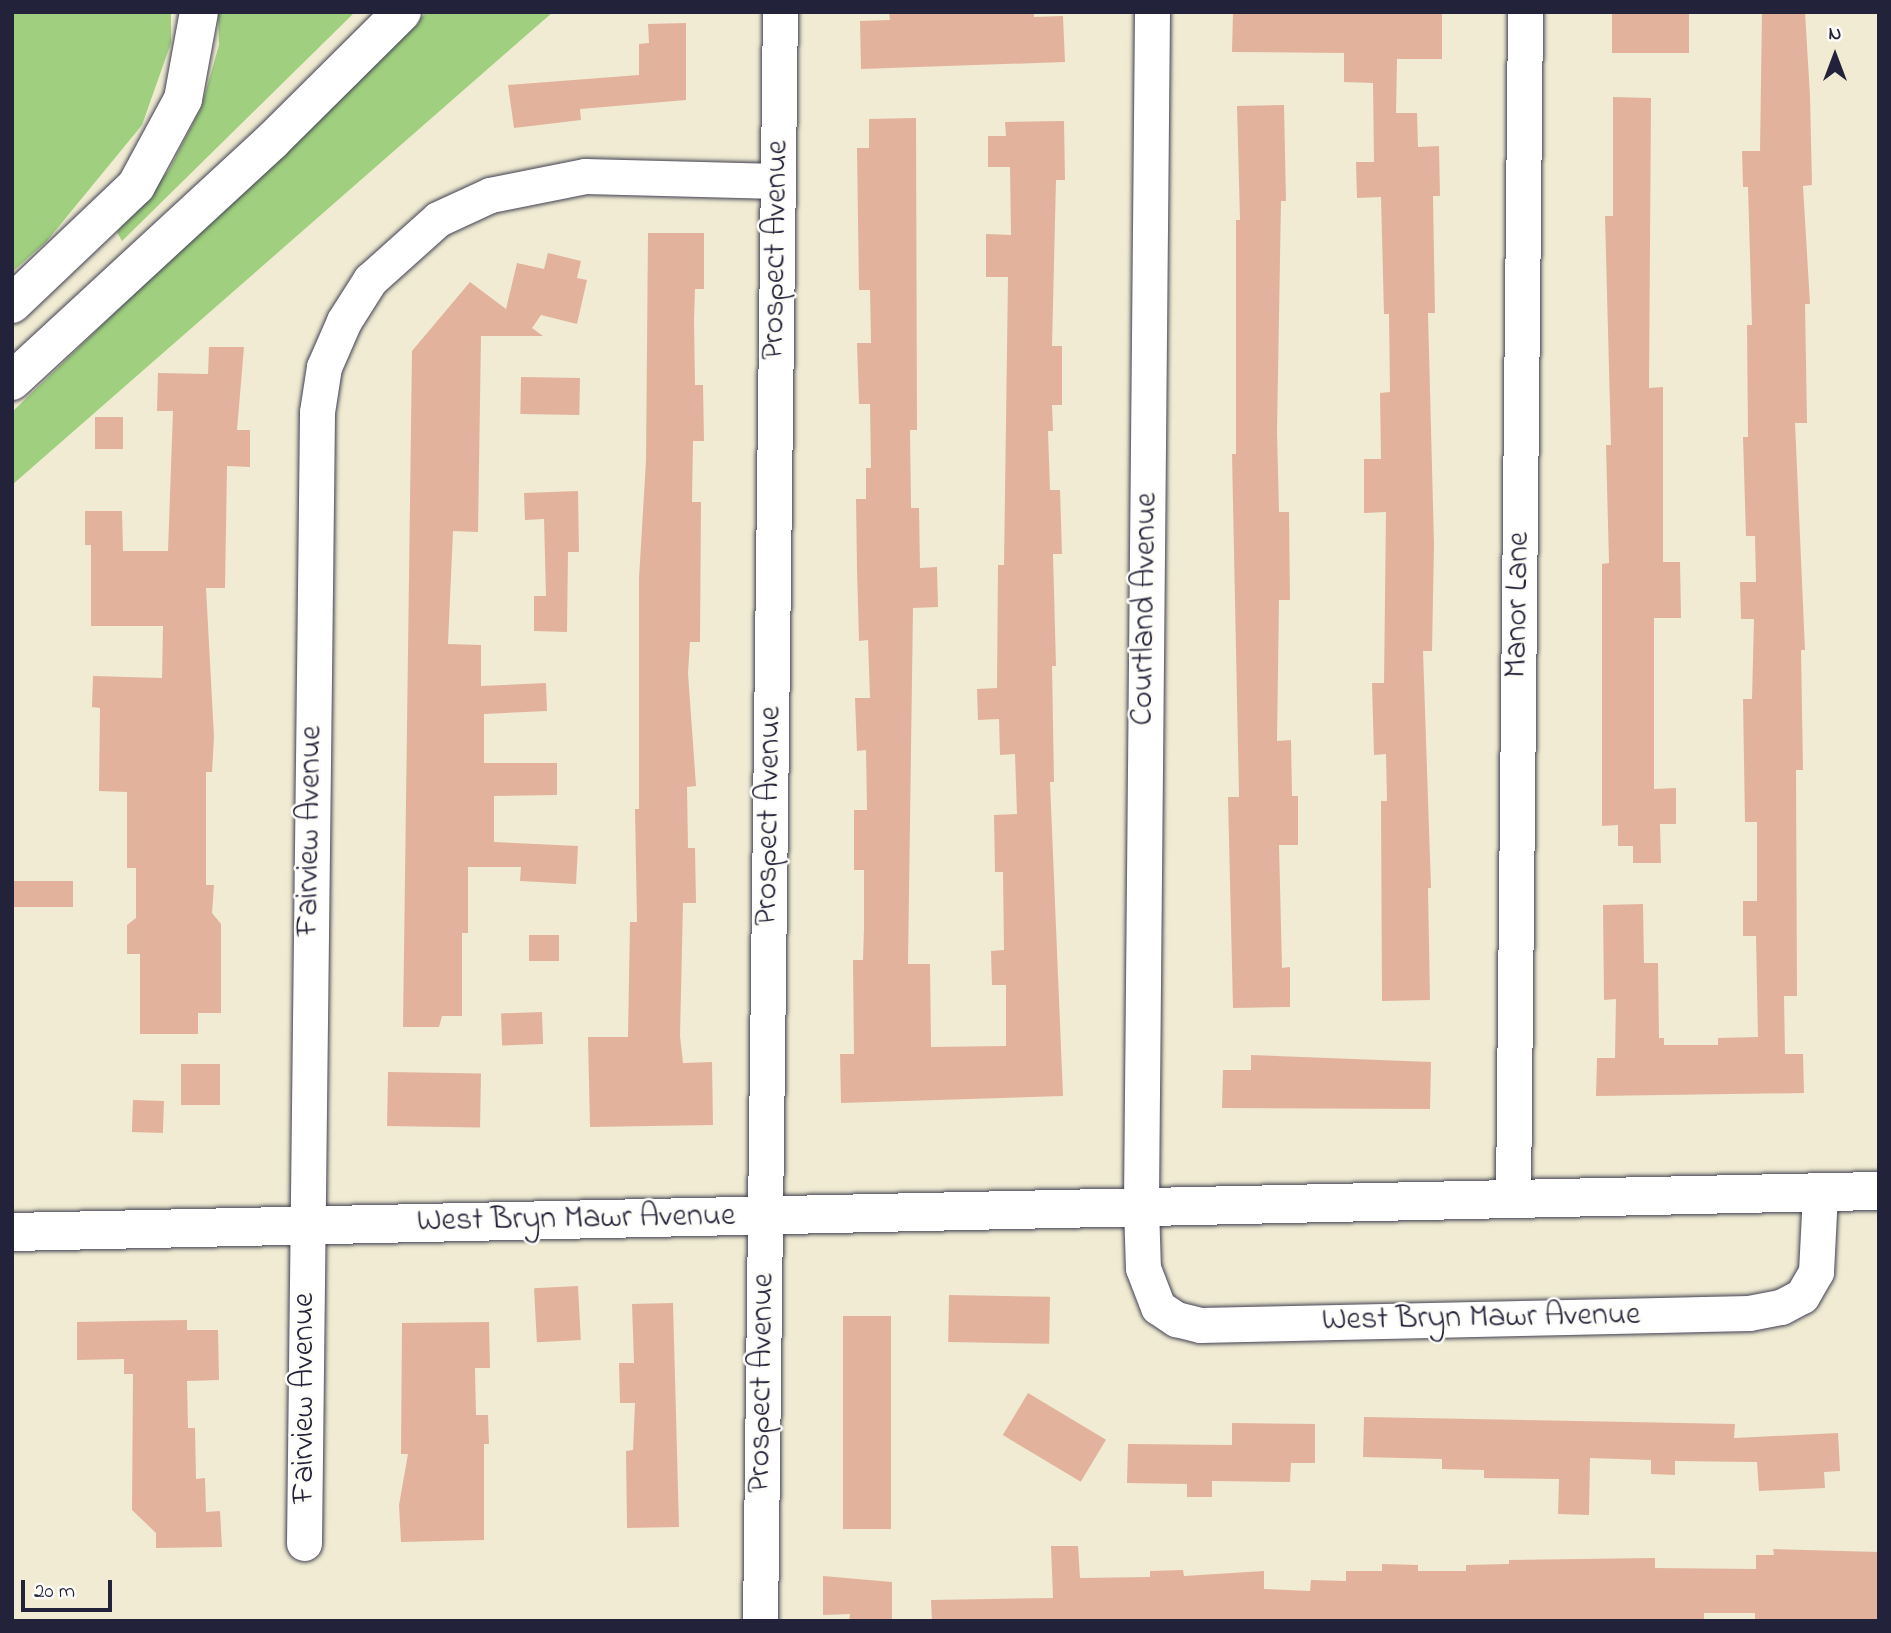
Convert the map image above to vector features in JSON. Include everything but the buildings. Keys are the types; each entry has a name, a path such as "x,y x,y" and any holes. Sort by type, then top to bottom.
{"main road":[{"path":"12,304 143,175 183,99 199,12"},
{"path":"12,382 272,141 402,12"},
{"name":"West Bryn Mawr Avenue","path":"12,1232 1879,1191"}],"street":[{"name":"Prospect Avenue","path":"760,1621 780,12"},
{"name":"Courtland Avenue","path":"1141,1206 1152,12"},
{"name":"Manor Lane","path":"1513,1198 1525,12"},
{"name":"Fairview Avenue","path":"304,1543 317,412 324,368 344,321 370,281 438,219 490,195 585,176 778,181"},
{"name":"West Bryn Mawr Avenue","path":"1141,1206 1143,1268 1149,1290 1167,1313 1200,1325 1749,1313 1781,1307 1802,1296 1816,1272 1820,1192"}],"green space":[{"path":"12,12 171,12 171,43 142,125 46,242 12,272"},
{"path":"218,12 355,12 122,241 117,232 169,170 201,108 219,45"},
{"path":"427,12 553,12 12,485 12,412"}]}
